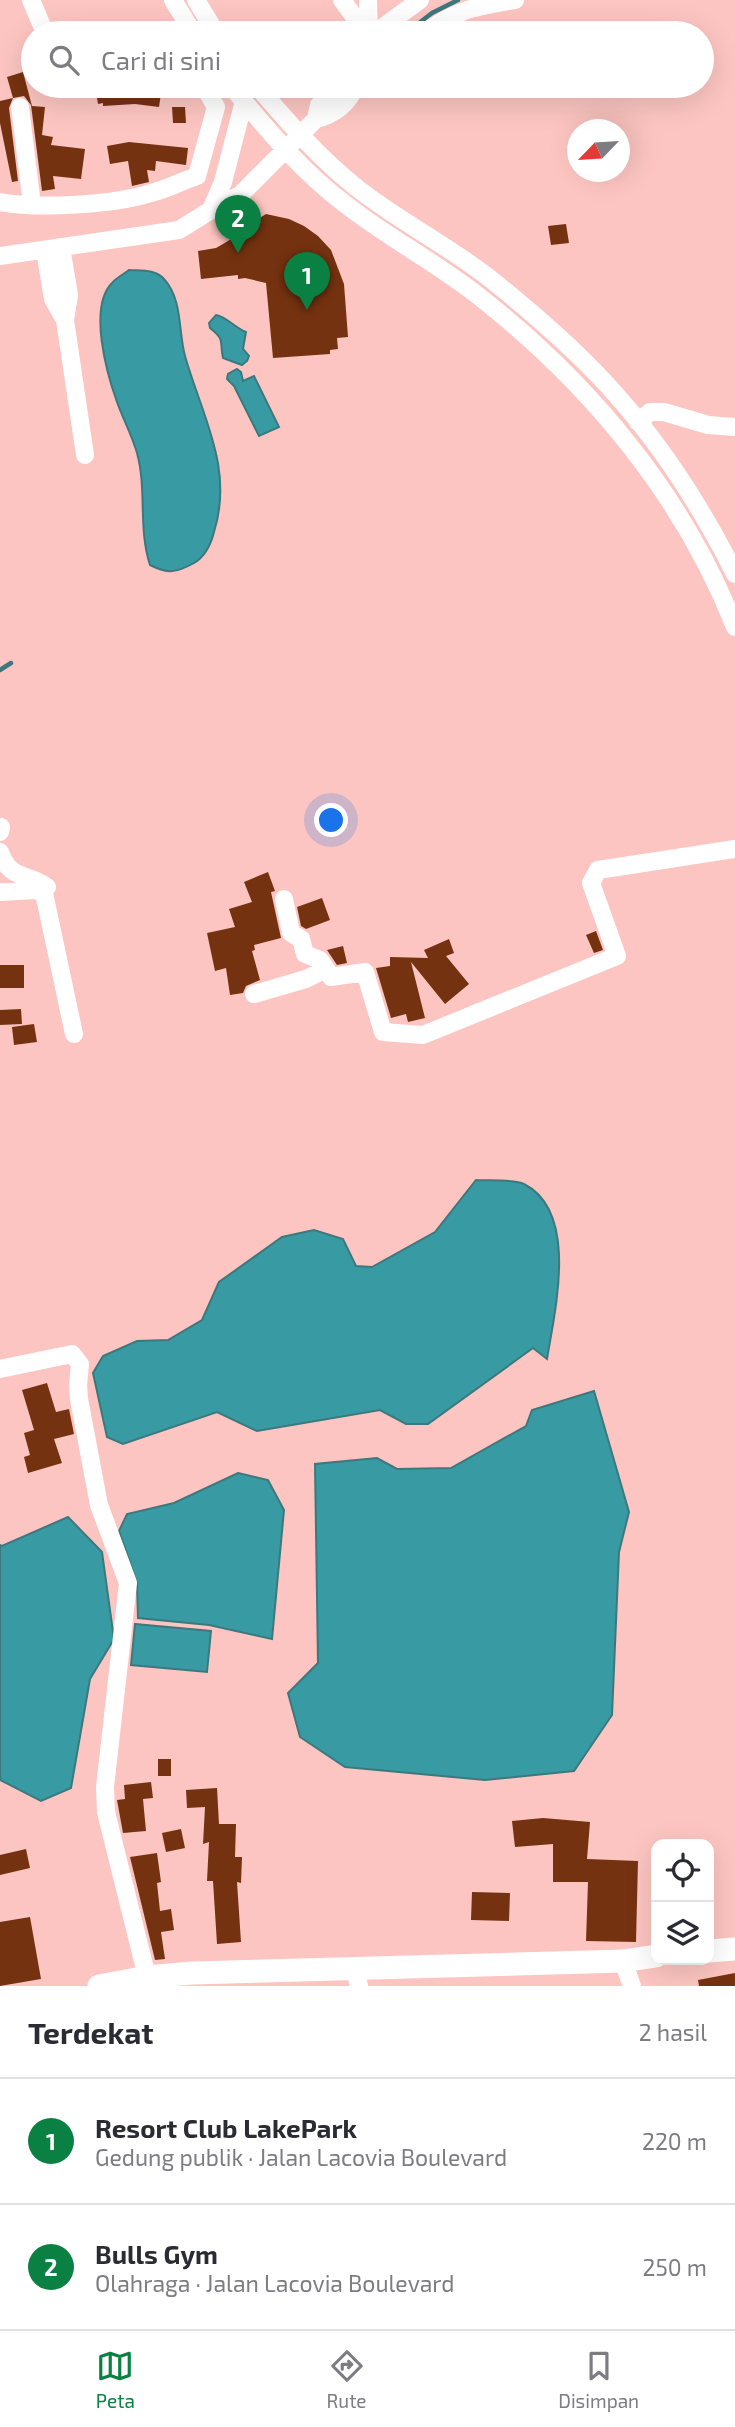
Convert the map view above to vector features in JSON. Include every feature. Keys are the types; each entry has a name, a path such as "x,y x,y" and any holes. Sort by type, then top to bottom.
{"street":[{"path":"31,0 40,21"},
{"path":"173,0 186,21"},
{"path":"196,0 209,21"},
{"path":"342,0 359,21"},
{"path":"368,0 368,21"},
{"path":"392,21 421,0"},
{"path":"440,21 467,8 515,0"},
{"path":"0,202 32,205 75,204 150,194 197,176 216,107 211,98"},
{"path":"241,98 285,150 344,204 479,296 582,388 622,434 728,588 735,627"},
{"path":"267,98 299,135 357,187 491,279 597,374 638,422 684,487 735,574"},
{"path":"316,119 319,105 326,98"},
{"path":"0,256 179,229 240,195 316,119 330,116 349,98"},
{"path":"211,210 223,182 244,102"},
{"path":"20,107 32,205"},
{"path":"53,249 69,295 65,320 85,455"},
{"path":"498,312 511,296"},
{"path":"638,422 650,412 664,412 708,425 735,427"},
{"path":"284,899 291,933 301,939 305,954 320,960 331,977 365,972 383,1032 423,1035 617,956 591,883 598,870 735,849"},
{"path":"0,852 4,865 19,876 47,885 44,893 74,1034"},
{"path":"0,892 35,890 44,893"},
{"path":"254,994 306,979 326,969"},
{"path":"0,1369 72,1354 80,1364 79,1399 99,1505 128,1583 104,1787 106,1812 147,1977"},
{"path":"714,1951 735,1949"},
{"path":"99,1986 147,1977 240,1970 357,1977 623,1961 651,1957"},
{"path":"623,1961 632,1986"}],"water":[{"path":"129,270 156,274 170,287 179,316 185,356 218,464 219,509 211,541 198,560 177,570 167,571 150,565 144,537 140,467 135,446 113,390 102,341 101,308 105,294 114,281"},
{"path":"216,315 246,332 243,349 249,356 242,365 223,358 220,338 210,328 209,323"},
{"path":"237,369 241,372 243,381 254,376 279,427 259,436 234,386 227,379 228,374"},
{"path":"476,1180 520,1182 541,1198 552,1216 558,1239 559,1264 555,1315 547,1359 533,1348 428,1424 406,1424 380,1410 257,1431 217,1412 123,1444 107,1437 93,1373 103,1356 137,1341 168,1340 202,1320 219,1282 282,1237 314,1230 343,1239 356,1266 372,1267 435,1232"},
{"path":"594,1391 629,1512 619,1552 612,1715 574,1771 485,1780 345,1767 300,1737 288,1693 318,1663 315,1464 377,1458 397,1469 451,1468 526,1426 532,1410"},
{"path":"238,1473 268,1480 284,1510 272,1639 209,1625 138,1618 137,1583 119,1531 127,1514 174,1503"},
{"path":"68,1517 102,1552 114,1639 90,1679 71,1788 41,1801 0,1780 0,1545"},
{"path":"135,1624 211,1631 207,1672 131,1665"}],"building":[{"path":"21,73 21,97 13,98 7,77"},
{"path":"13,98 9,108 18,181 12,182 0,123 0,101"},
{"path":"26,98 30,98 32,106 45,107 42,135 53,137 51,145 85,149 81,179 53,176 55,189 42,191 31,105"},
{"path":"97,98 160,98 159,107 98,104"},
{"path":"172,107 185,107 186,123 173,123"},
{"path":"129,142 188,148 186,165 156,161 155,171 147,170 149,182 132,186 128,161 110,164 107,146"},
{"path":"266,214 289,219 304,226 331,250 344,284 348,337 337,338 338,349 330,350 330,354 273,358 266,283 238,279 238,275 201,279 198,251 216,248"},
{"path":"566,224 569,243 551,245 548,226"},
{"path":"268,872 275,891 271,892 281,938 254,945 255,950 252,951 260,980 246,986 243,993 230,995 226,968 215,971 207,933 235,927 229,909 252,902 244,882"},
{"path":"322,898 330,920 306,929 301,926 297,907"},
{"path":"596,931 603,950 594,953 586,935"},
{"path":"449,939 454,953 446,956 469,984 445,1004 411,962 425,1018 408,1022 406,1014 391,1018 376,968 390,966 390,957 428,958 424,950"},
{"path":"343,946 347,963 337,965 327,950"},
{"path":"0,965 24,965 24,988 0,988"},
{"path":"21,1009 22,1024 0,1025 0,1010"},
{"path":"34,1024 37,1042 14,1045 12,1027"},
{"path":"47,1383 56,1412 69,1409 74,1434 54,1439 62,1463 28,1473 24,1457 30,1455 24,1433 34,1430 22,1390"},
{"path":"158,1759 171,1759 171,1776 158,1776"},
{"path":"151,1782 153,1798 143,1799 146,1831 123,1833 117,1800 125,1799 124,1785"},
{"path":"217,1788 219,1824 236,1824 235,1857 242,1857 241,1883 237,1882 241,1942 217,1944 213,1881 207,1881 209,1842 203,1844 205,1807 187,1808 186,1790"},
{"path":"543,1818 590,1822 587,1859 638,1861 636,1942 586,1941 588,1882 553,1882 553,1844 515,1847 512,1821"},
{"path":"181,1829 185,1848 166,1852 162,1833"},
{"path":"26,1849 30,1868 0,1875 0,1855"},
{"path":"157,1853 161,1882 157,1883 160,1911 171,1909 174,1930 161,1932 165,1959 155,1960 130,1857"},
{"path":"472,1892 510,1893 509,1921 471,1920"},
{"path":"30,1917 41,1979 0,1986 0,1922"},
{"path":"735,1973 735,1986 699,1986 698,1980"}],"waterway":[{"path":"422,21 458,0"},
{"path":"0,670 11,663"}],"place":[{"name":"Bulls Gym","path":"238,253"},
{"name":"Resort Club LakePark","path":"307,310"}]}
